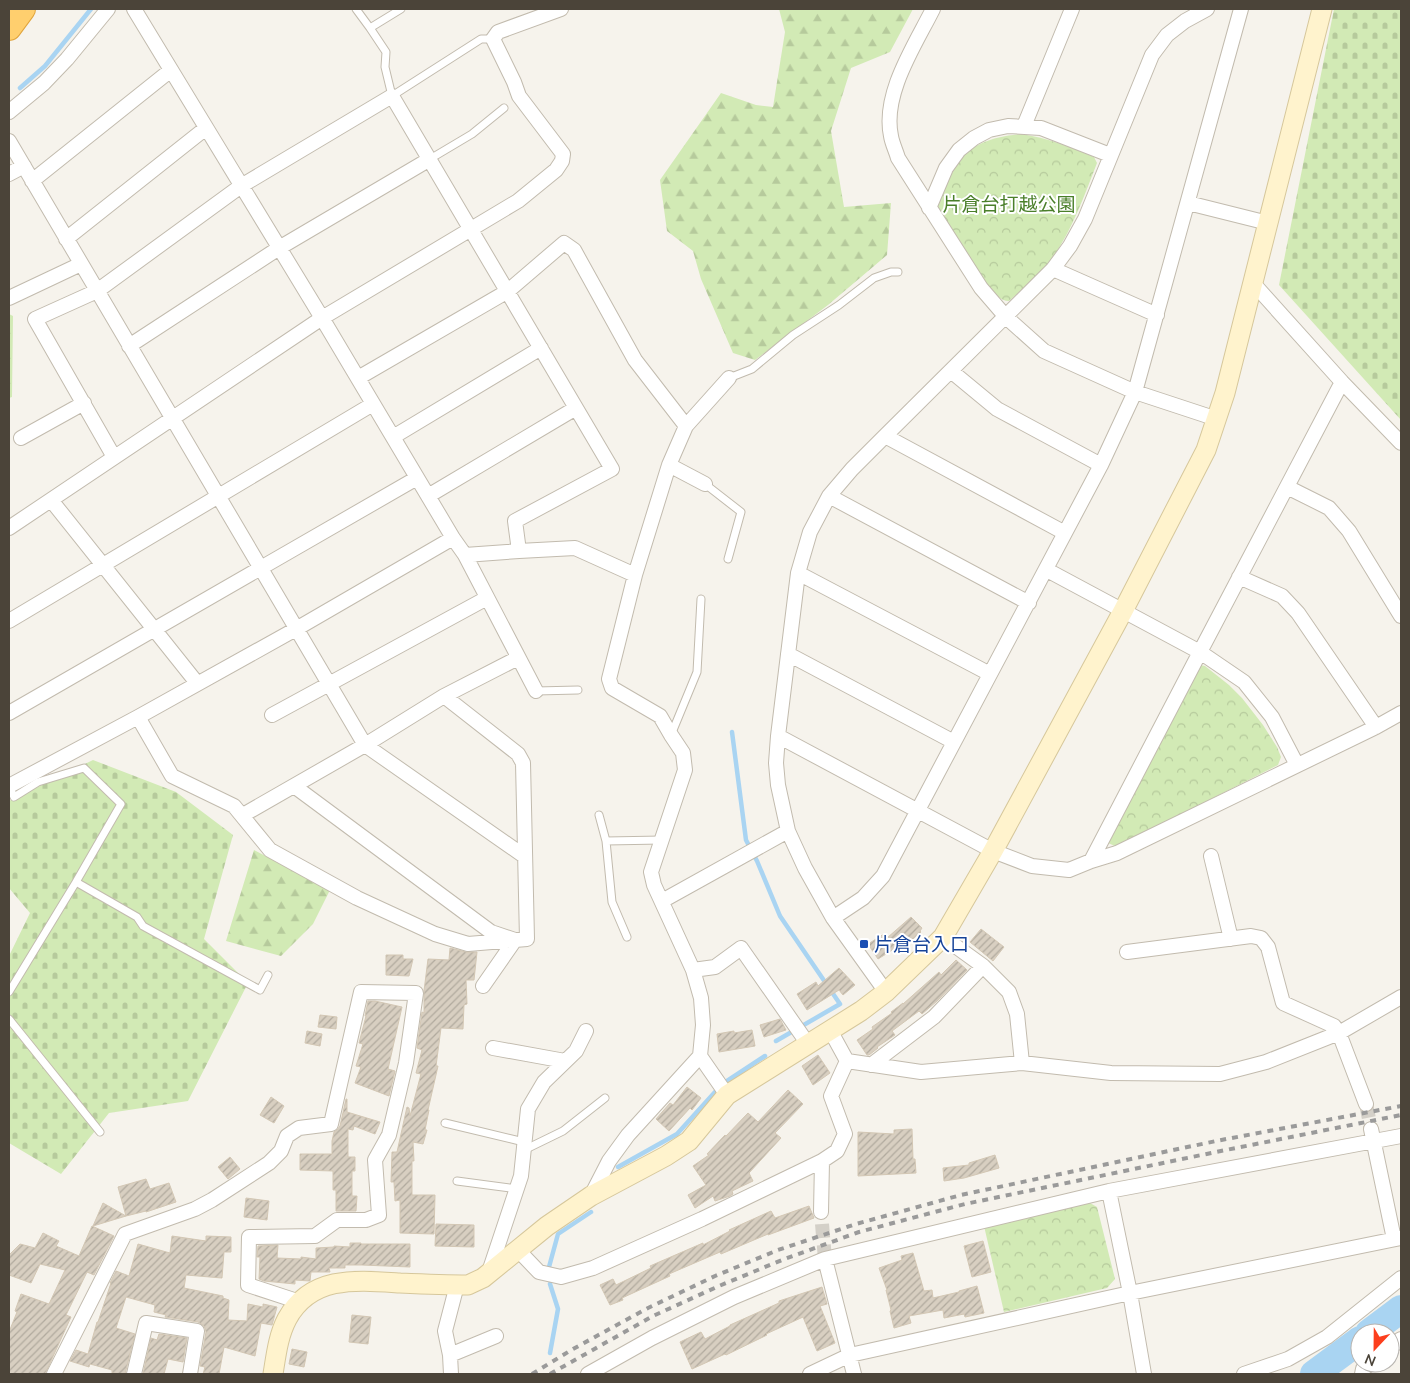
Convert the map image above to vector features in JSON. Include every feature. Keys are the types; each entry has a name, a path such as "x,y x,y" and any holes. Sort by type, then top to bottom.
{"highway":[{"path":"9,28 23,9"}],"street":[{"path":"9,112 44,83 108,9"},
{"path":"134,9 465,555 536,692"},
{"path":"9,528 322,318 518,201 556,170 562,161 563,154 557,145 513,102 514,82 492,38 498,32 561,9"},
{"path":"933,9 897,84 890,107 890,135 898,158 981,288 1006,316 1044,351 1135,392 1217,419"},
{"path":"1024,126 1072,9"},
{"path":"886,992 833,918 805,868 788,831 778,785 776,763 778,736 798,573 810,532 829,496 852,469 1053,270 1070,246 1084,219 1152,55 1167,35 1185,21 1207,9"},
{"path":"833,918 863,898 883,876 916,811 1047,570 1101,465 1135,392 1241,9"},
{"path":"273,1374 279,1339 287,1318 300,1302 313,1291 336,1283 357,1280 468,1285 483,1278 547,1226 591,1196 666,1156 689,1141 727,1095 805,1040 830,1030 861,1011 886,992 943,937 994,851 1123,611 1206,450 1217,419 1253,283 1322,9"},
{"path":"32,181 171,70"},
{"path":"114,457 35,319 97,291 241,186 392,96 612,469 515,521 519,552"},
{"path":"929,208 946,168 959,150 974,138 989,130 1008,126 1041,128 1110,155"},
{"path":"66,239 206,128"},
{"path":"9,141 365,745 524,856"},
{"path":"129,346 279,248 430,159"},
{"path":"9,174 24,166"},
{"path":"1188,203 1268,224"},
{"path":"358,378 508,291 564,243 574,250 635,360 686,426"},
{"path":"9,298 81,264"},
{"path":"1053,270 1157,315"},
{"path":"1253,283 1342,382 1401,443"},
{"path":"393,437 541,348"},
{"path":"951,370 997,409 1101,465"},
{"path":"591,1196 609,1161 628,1135 700,1056 703,1025 701,998 693,970 654,885 651,872 685,770 683,753 670,735 660,716 612,688 608,679 635,575 669,465 686,426 730,378"},
{"path":"1091,861 1342,382"},
{"path":"21,438 84,404"},
{"path":"9,621 373,404"},
{"path":"428,496 576,408"},
{"path":"884,436 1065,532"},
{"path":"669,465 705,484"},
{"path":"9,713 417,478"},
{"path":"1287,487 1329,508 1349,531 1401,616"},
{"path":"829,496 1029,603"},
{"path":"51,500 197,683"},
{"path":"9,786 296,629 453,538"},
{"path":"465,555 575,548 635,575"},
{"path":"1047,570 1200,652 1244,682 1272,717 1297,765"},
{"path":"798,573 990,674"},
{"path":"1239,577 1282,596 1298,613 1376,727"},
{"path":"272,715 487,598"},
{"path":"788,654 954,742"},
{"path":"243,815 365,745 444,696 518,658"},
{"path":"138,716 172,776 234,806 270,850 357,898 435,934 468,944 527,939 523,763 518,754 444,696"},
{"path":"778,736 994,851 1032,866 1069,870 1117,853 1376,727 1401,713"},
{"path":"294,786 491,932 515,940"},
{"path":"662,901 788,831"},
{"path":"1211,856 1231,939"},
{"path":"1127,952 1251,936 1261,938 1268,947 1283,1003 1334,1026 1339,1033 1366,1104"},
{"path":"943,937 984,966 1009,992 1017,1014 1022,1063"},
{"path":"483,986 515,940"},
{"path":"693,970 715,967 741,948 805,1040"},
{"path":"871,1065 934,1016 984,966"},
{"path":"54,1374 124,1234 195,1209 212,1200 269,1163 281,1151 287,1136 299,1128 331,1124 361,992 416,993 406,1064 389,1135 374,1160 379,1215 366,1220 337,1220 315,1236 249,1237 248,1285 300,1302"},
{"path":"847,1061 921,1072 1022,1063 1111,1073 1220,1074 1266,1062 1339,1033 1401,997"},
{"path":"830,1030 847,1061"},
{"path":"489,1272 518,1190 528,1109 544,1082 576,1051 586,1031"},
{"path":"492,1048 565,1061"},
{"path":"700,1056 727,1095"},
{"path":"517,1249 538,1272 562,1277 594,1268 702,1219 822,1161 838,1150 845,1134 831,1096 847,1061"},
{"path":"588,1374 652,1338 734,1298 826,1259 1109,1191 1372,1135 1401,1136"},
{"path":"810,1374 850,1355 1130,1293 1397,1239 1372,1135"},
{"path":"821,1212 822,1161"},
{"path":"1109,1191 1144,1374"},
{"path":"826,1259 854,1374"},
{"path":"1244,1374 1288,1359 1326,1337 1401,1278"},
{"path":"452,1374 445,1331 457,1285"},
{"path":"134,1374 146,1324 197,1331 190,1374"},
{"path":"450,1355 496,1336"}],"lane":[{"path":"356,9 386,52 385,67 392,96 481,39 492,38"},
{"path":"370,28 401,9"},
{"path":"430,159 472,134 513,102"},
{"path":"730,378 752,369 793,335 839,305 874,278 891,272 898,272"},
{"path":"705,484 741,512 728,559"},
{"path":"670,735 698,672 701,599"},
{"path":"536,692 578,690"},
{"path":"9,786 14,797 38,782 84,768 121,804 9,992"},
{"path":"599,816 606,841 612,902 627,937"},
{"path":"606,841 662,840"},
{"path":"76,882 137,918 143,926 260,990 268,975"},
{"path":"9,1019 100,1132"},
{"path":"445,1123 524,1146 563,1132 605,1098"},
{"path":"457,1181 518,1190"}],"green space":[{"path":"779,9 913,9 890,52 851,68 831,131 844,207 891,203 887,255 828,305 755,360 733,353 701,279 693,251 667,231 660,180 721,93 756,105 773,107 785,32"},
{"path":"1334,9 1401,9 1401,420 1279,285"},
{"name":"片倉台打越公園","path":"1021,134 1067,146 1094,157 1097,163 1075,217 1055,255 1042,271 1009,301 1000,298 979,276 935,204 953,168 967,153 992,139"},
{"path":"9,314 13,316 12,397 9,398"},
{"path":"1200,665 1205,666 1242,698 1277,747 1281,757 1278,765 1117,847 1106,842"},
{"path":"93,760 176,792 233,835 204,939 248,983 188,1101 109,1113 61,1174 9,1143 9,956 30,913 9,888 9,801"},
{"path":"254,850 330,890 313,924 281,956 226,941"},
{"path":"1090,1203 1097,1207 1115,1279 1107,1288 1004,1312 984,1226"}],"building":[{"path":"911,917 922,928 921,932 908,943 907,941 878,959 868,944 884,934 887,938"},
{"path":"981,929 1004,947 993,961 970,942"},
{"path":"450,948 466,952 477,952 474,980 466,980 467,1004 464,1005 463,1029 441,1028 436,1066 438,1066 428,1110 425,1130 427,1130 423,1144 413,1142 412,1195 435,1195 434,1234 400,1233 400,1200 395,1201 394,1182 391,1182 392,1152 397,1152 407,1107 409,1108 410,1116 421,1074 416,1073 422,1050 417,1048 422,1012 424,1013 424,991 428,959 449,960"},
{"path":"386,955 403,955 403,959 413,959 409,976 386,975"},
{"path":"956,960 967,970 922,1014 919,1011 892,1031 895,1035 867,1055 857,1040 873,1029 872,1027 903,1004 939,972 941,975"},
{"path":"839,968 855,985 843,995 839,990 807,1010 797,994 816,982 818,986"},
{"path":"368,1001 402,1007 388,1069 395,1071 389,1096 355,1083 361,1067 356,1066 363,1044 359,1043"},
{"path":"320,1015 337,1017 336,1029 318,1027"},
{"path":"780,1019 786,1030 764,1037 760,1025"},
{"path":"752,1030 755,1046 719,1052 717,1034"},
{"path":"307,1031 322,1034 320,1046 305,1043"},
{"path":"818,1055 830,1073 813,1085 802,1066"},
{"path":"687,1087 701,1098 692,1110 690,1108 669,1131 656,1119 670,1103 673,1105"},
{"path":"788,1090 803,1104 775,1133 781,1138 749,1173 753,1181 732,1191 733,1194 730,1196 715,1201 713,1196 695,1208 688,1195 706,1185 693,1166 709,1155 707,1154 748,1113 758,1122"},
{"path":"271,1097 284,1106 274,1123 260,1115"},
{"path":"346,1099 347,1112 380,1122 375,1134 354,1126 353,1130 348,1129 348,1157 355,1157 355,1171 352,1171 352,1196 357,1196 356,1211 336,1211 336,1190 333,1190 333,1171 300,1170 300,1154 332,1154 334,1132 340,1126"},
{"path":"912,1129 913,1159 915,1159 916,1173 858,1176 858,1132 894,1134 894,1130"},
{"path":"995,1155 999,1168 964,1178 944,1181 943,1168 969,1165 969,1163"},
{"path":"230,1157 240,1169 228,1179 218,1167"},
{"path":"146,1179 150,1189 169,1183 176,1202 146,1212 126,1216 118,1187"},
{"path":"246,1198 269,1201 267,1220 244,1217"},
{"path":"103,1203 126,1216 93,1226"},
{"path":"809,1206 814,1218 768,1234 721,1254 720,1252 669,1274 670,1276 610,1305 600,1285 613,1279 616,1285 651,1268 650,1266 703,1243 703,1245 729,1230 771,1211 775,1218"},
{"path":"436,1224 474,1225 474,1247 435,1246"},
{"path":"92,1226 114,1236 94,1275 87,1272 66,1315 71,1317 45,1374 9,1374 9,1332 17,1312 15,1311 21,1294 49,1304 65,1270 40,1264 31,1283 9,1275 9,1255 20,1244 35,1248 43,1233 59,1241 56,1246 79,1256"},
{"path":"172,1236 206,1241 206,1236 231,1237 231,1252 224,1252 222,1278 186,1275 184,1288 223,1296 223,1298 229,1300 228,1320 247,1321 248,1304 263,1307 263,1304 277,1307 272,1325 261,1323 255,1356 224,1347 219,1374 203,1374 205,1367 200,1366 206,1332 203,1325 198,1322 165,1317 166,1315 154,1312 155,1305 126,1297 116,1328 135,1334 125,1374 112,1373 112,1370 90,1364 89,1367 70,1361 76,1350 88,1354 110,1283 116,1271 129,1276 138,1244 170,1253"},
{"path":"983,1241 991,1272 972,1277 964,1246"},
{"path":"350,1243 410,1244 410,1267 345,1265 345,1268 329,1268 330,1272 311,1272 310,1281 295,1280 295,1284 259,1279 260,1257 257,1257 258,1246 278,1245 277,1258 301,1259 301,1257 316,1259 316,1248 350,1247"},
{"path":"913,1253 924,1291 932,1290 933,1298 977,1286 984,1313 965,1317 964,1314 944,1318 943,1310 909,1316 911,1323 894,1328 887,1290 879,1268 902,1260 901,1256"},
{"path":"822,1287 827,1304 820,1306 835,1343 817,1351 803,1317 726,1355 692,1369 680,1342 701,1332 705,1339 730,1325 779,1303 779,1301"},
{"path":"352,1315 371,1317 368,1344 349,1342"},
{"path":"159,1334 187,1338 183,1362 168,1359 164,1374 143,1374 151,1338 157,1340"},
{"path":"292,1349 307,1352 304,1367 289,1364"}],"waterway":[{"path":"20,88 45,66 91,9"},
{"path":"732,732 746,840 780,916 840,1004 776,1041"},
{"path":"727,1081 765,1056"},
{"path":"618,1167 677,1134 715,1092"},
{"path":"549,1267 558,1234 591,1212"},
{"path":"550,1284 558,1309 550,1353"},
{"path":"1382,1323 1401,1309"},
{"path":"1314,1374 1350,1347"}],"tunnel":[{"path":"1366,1104 1371,1129"},
{"path":"822,1224 825,1259"}],"railway":[{"path":"532,1374 648,1308 715,1276 778,1250 856,1224 961,1195 1216,1141 1401,1106"},
{"path":"550,1374 653,1316 782,1260 859,1232 965,1204 1401,1115"}],"place":[{"name":"片倉台入口","path":"864,944"}]}
